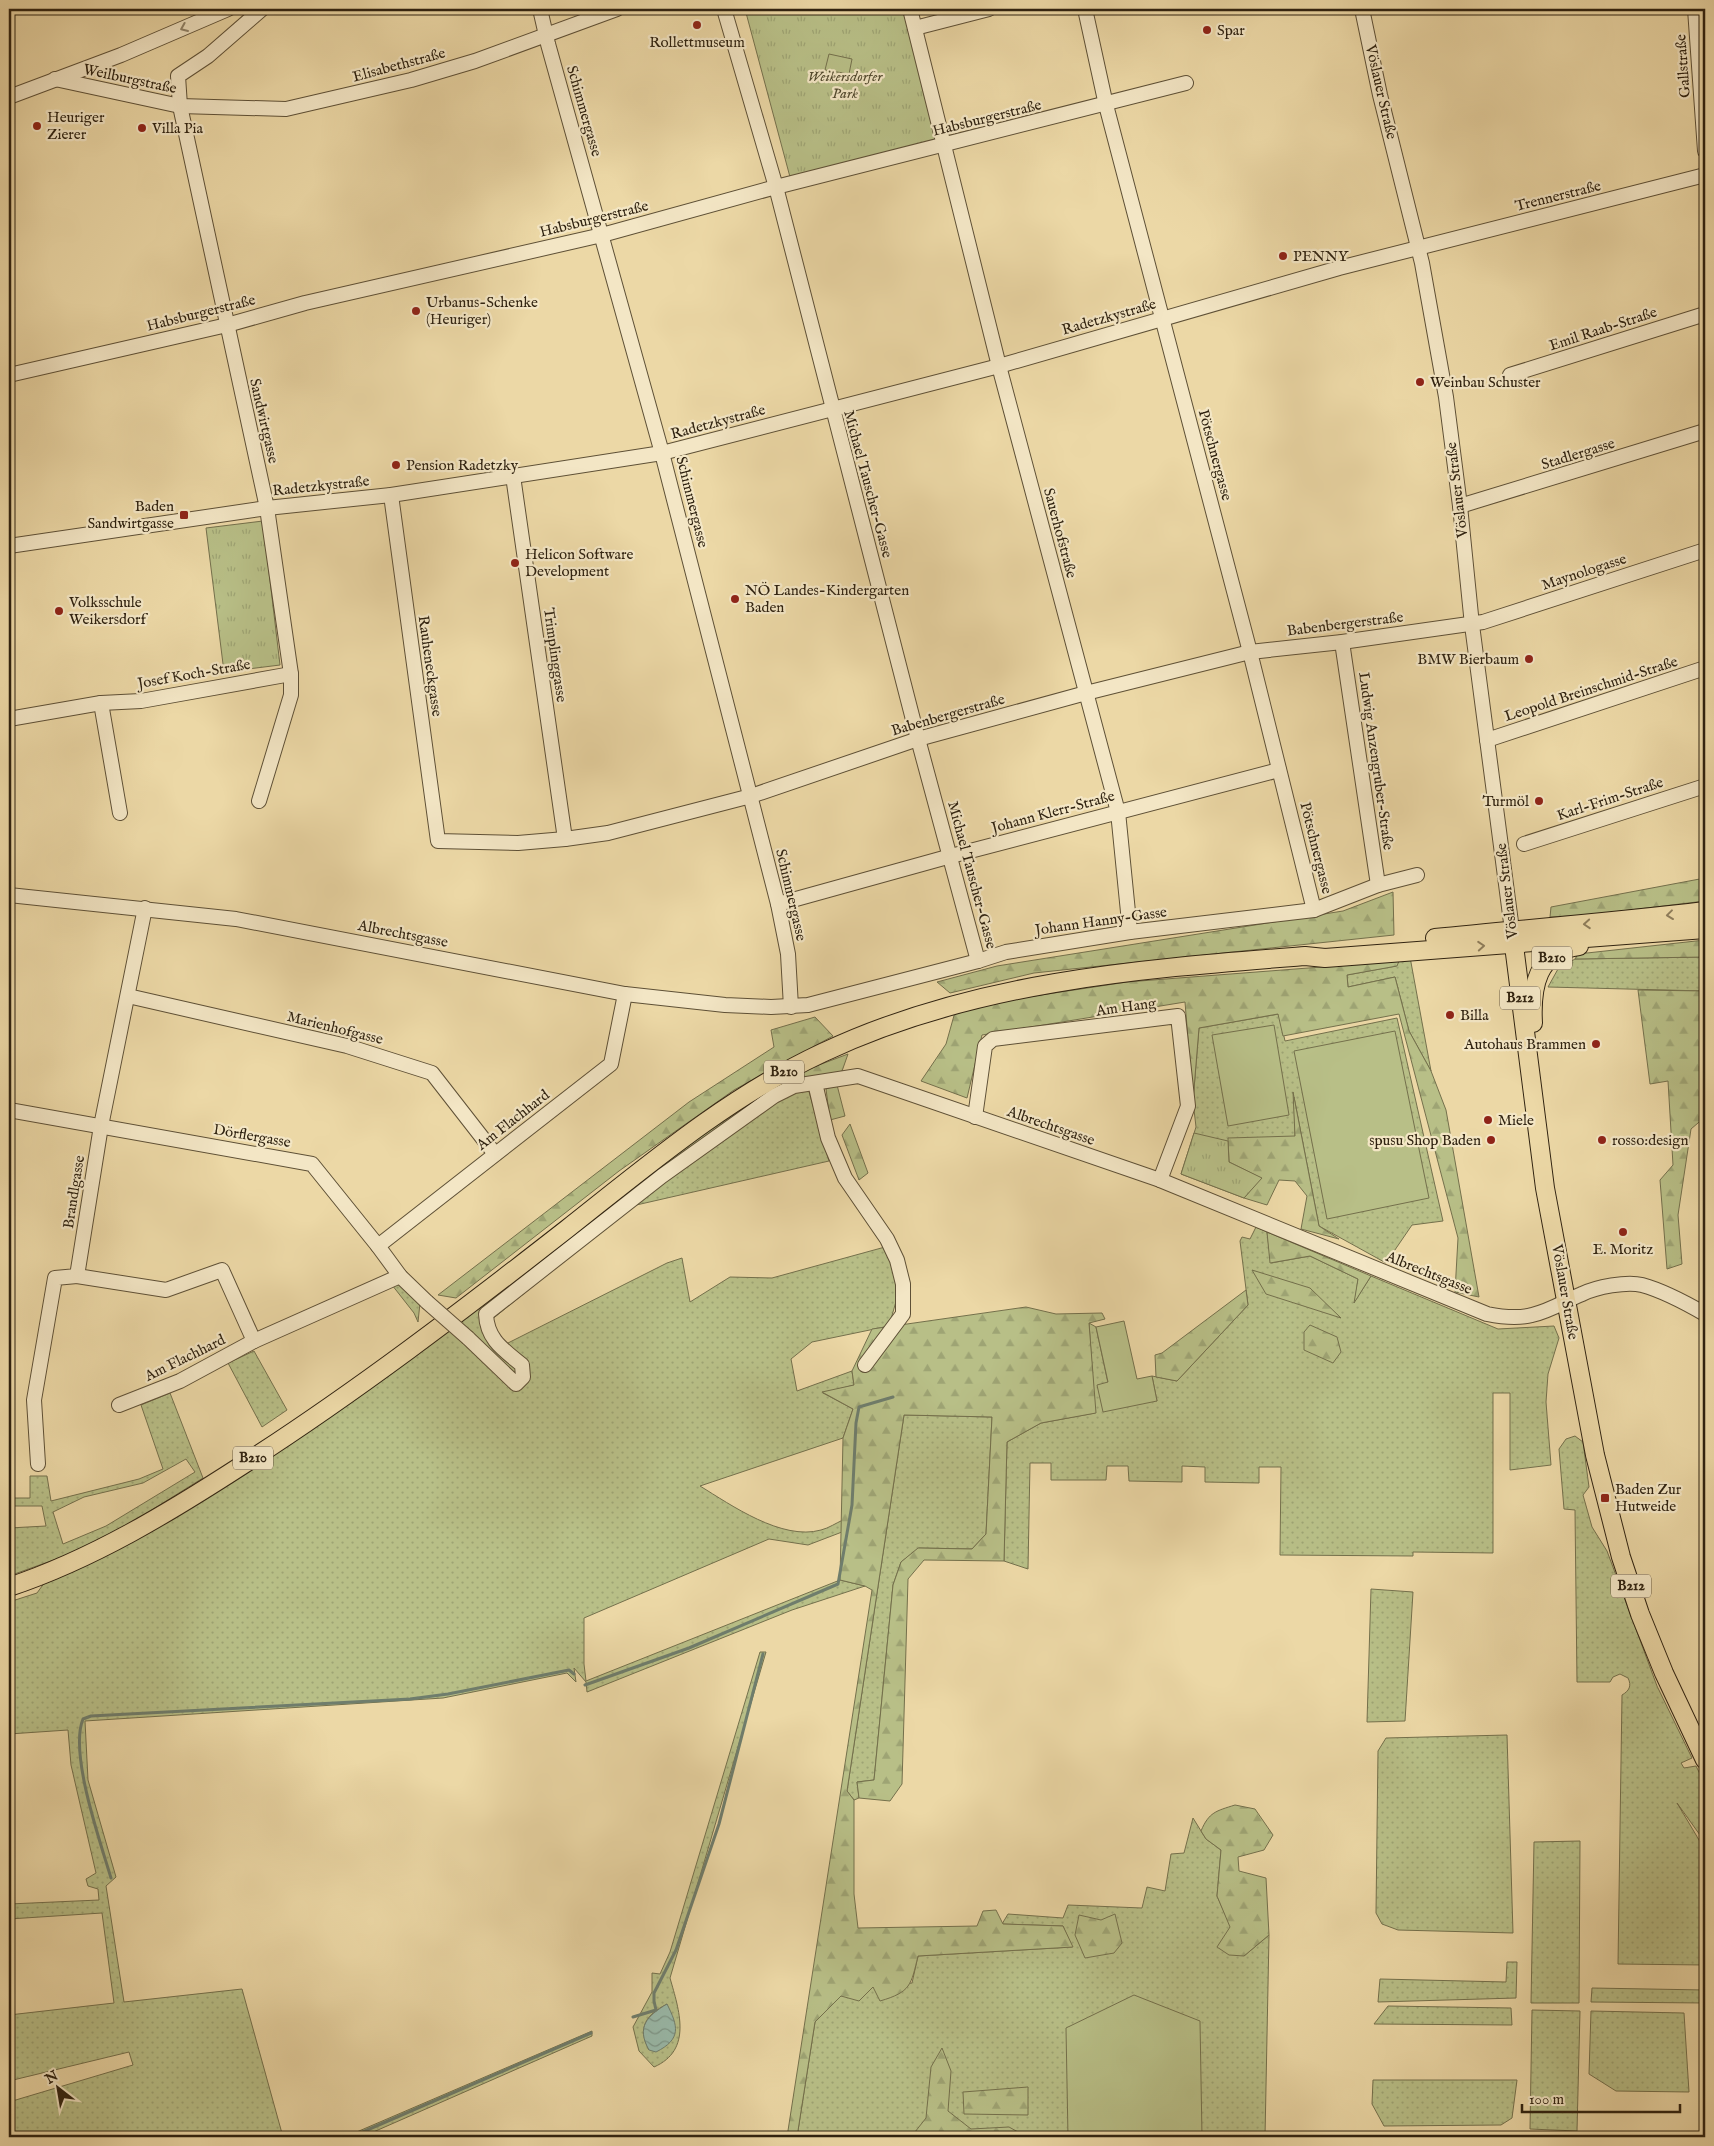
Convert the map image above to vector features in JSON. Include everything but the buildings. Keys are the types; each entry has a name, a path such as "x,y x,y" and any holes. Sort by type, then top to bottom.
{"main road":[{"name":"B210","path":"9,1587 60,1568 118,1540 194,1497 265,1451 351,1392 451,1319 698,1127 755,1089 820,1054 856,1038 921,1014 1023,988 1135,971 1306,956 1325,958 1512,937 1705,911"},
{"name":"B210","path":"1512,937 1649,934 1705,929"},
{"name":"B210","path":"1527,1052 1533,1030 1533,989 1539,973 1546,963 1558,952 1572,947 1626,940 1649,934"},
{"name":"Vöslauer Straße","path":"1512,937 1545,1188 1595,1455 1621,1557 1640,1614 1664,1672 1705,1760"}],"street":[{"name":"Weilburgstraße","path":"9,97 55,78 131,51 228,9"},
{"name":"Weilburgstraße","path":"55,78 180,106 178,76 208,56 262,9"},
{"name":"Schimmergasse","path":"540,9 662,453 778,904 788,954 790,1007"},
{"name":"Elisabethstraße","path":"180,106 286,110 411,80 476,61 617,9"},
{"name":"Michael Tauscher-Gasse","path":"724,9 776,187 918,739 978,961"},
{"name":"Sauerhofstraße","path":"910,9 999,366 1118,812 1130,932"},
{"path":"915,28 989,9"},
{"name":"Pötschnergasse","path":"1085,9 1106,105 1250,652 1314,910"},
{"name":"Vöslauer Straße","path":"1362,9 1380,95 1418,248 1446,397 1460,506 1472,625 1512,937"},
{"name":"Gallstraße","path":"1695,9 1705,151"},
{"name":"Habsburgerstraße","path":"9,375 227,325 306,303 602,235 776,187 1106,105 1186,83"},
{"name":"Sandwirtgasse","path":"180,106 267,508 292,674 291,695 259,801"},
{"name":"Trennerstraße","path":"1418,248 1705,175"},
{"name":"Radetzkystraße","path":"9,546 267,508 391,494 662,453 999,366 1339,268 1418,248"},
{"name":"Emil Raab-Straße","path":"1510,375 1705,314"},
{"name":"Stadlergasse","path":"1460,506 1705,431"},
{"name":"Trimplinggasse","path":"513,476 564,839"},
{"name":"Rauheneckgasse","path":"391,494 438,841"},
{"name":"Maynologasse","path":"1472,625 1705,550"},
{"name":"Babenbergerstraße","path":"438,841 518,842 564,839 608,833 750,796 918,739 1086,693 1250,652 1472,625"},
{"name":"Ludwig Anzengruber-Straße","path":"1342,642 1378,885"},
{"name":"Leopold Breinschmid-Straße","path":"1487,740 1705,668"},
{"name":"Josef Koch-Straße","path":"9,719 101,703 141,701 292,674"},
{"path":"101,703 120,813"},
{"name":"Johann Klerr-Straße","path":"778,904 951,856 1279,770"},
{"name":"Karl-Frim-Straße","path":"1524,844 1705,786"},
{"name":"Johann Hanny-Gasse","path":"790,1007 808,1005 1006,952 1130,932 1314,910 1378,885 1417,875"},
{"name":"Albrechtsgasse","path":"9,895 245,920 625,994 725,1005 790,1007"},
{"name":"Brandlgasse","path":"77,1276 101,1126 145,908"},
{"name":"Am Flachhard","path":"378,1246 611,1064 625,994"},
{"name":"Marienhofgasse","path":"128,996 348,1046 432,1072 495,1154"},
{"name":"Am Hang","path":"974,1117 984,1046 994,1039 1178,1016 1188,1106 1160,1180"},
{"name":"Albrechtsgasse","path":"468,1338 516,1384 523,1377 522,1365 499,1346 486,1327 486,1314 722,1132 774,1096 794,1086 858,1076 1160,1180 1487,1314 1505,1318 1532,1316 1553,1309 1586,1292 1624,1284 1641,1285 1686,1303 1705,1314"},
{"path":"815,1083 828,1138 845,1178 888,1239 897,1260 902,1284 903,1314 865,1365"},
{"name":"Dörflergasse","path":"9,1110 312,1164 400,1276 468,1338"},
{"path":"38,1464 34,1400 55,1278 77,1276 166,1290 222,1270 254,1341"},
{"name":"Am Flachhard","path":"120,1405 180,1381 254,1341 400,1276"}],"green space":[{"name":"Weikersdorfer Park","path":"745,9 904,9 937,139 790,177"},
{"path":"829,54 852,59 849,74 825,70"},
{"path":"263,521 280,665 224,672 206,528"},
{"path":"1705,878 1705,901 1588,915 1550,917 1551,907"},
{"path":"1393,892 1394,935 1034,973 950,993 937,982 997,966 1343,911"},
{"path":"1705,940 1705,957 1575,959 1578,954"},
{"path":"1410,957 1431,1071 1409,1031 1395,977 1348,987 1347,975 1396,966 1399,961"},
{"path":"1705,957 1705,991 1548,987 1558,969 1575,959"},
{"path":"1399,961 1397,966 1347,975 1348,987 1395,977 1409,1031 1431,1071 1446,1110 1479,1297 1455,1292 1458,1238 1399,1014 1283,1036 1278,1014 1199,1028 1193,1101 1185,1002 982,1035 967,1098 921,1081 946,1044 955,1012 1021,998 1127,982"},
{"path":"1638,990 1705,991 1705,1117 1691,1129 1678,1215 1682,1264 1667,1269 1660,1180 1673,1165 1668,1081 1650,1084"},
{"path":"1279,1014 1285,1041 1397,1018 1443,1221 1412,1225 1386,1263 1319,1226 1294,1097 1295,1136 1244,1198 1181,1174 1196,1127 1193,1101 1199,1028"},
{"path":"815,1017 833,1036 734,1090 619,1171 456,1298 438,1295 689,1102 774,1047 771,1030"},
{"path":"1274,1025 1289,1115 1228,1126 1212,1035"},
{"path":"1395,1031 1429,1198 1327,1219 1294,1051"},
{"path":"848,1054 841,1074 805,1080 803,1071"},
{"path":"803,1071 829,1161 632,1206 490,1321 506,1344 667,1263 682,1258 690,1302 730,1277 772,1278 885,1247 893,1258 899,1291 889,1326 812,1342 791,1359 797,1391 852,1371 854,1385 823,1393 853,1409 843,1438 700,1486 742,1511 774,1526 806,1532 821,1530 843,1520 842,1532 808,1545 769,1539 584,1618 586,1681 840,1580 865,1586 792,1610 587,1692 586,1682 574,1668 576,1682 567,1673 443,1698 85,1721 88,1780 116,1877 106,1886 124,2002 242,1989 283,2137 9,2137 9,2102 133,2065 129,2052 9,2081 9,2015 114,2003 102,1913 9,1919 9,1904 99,1900 98,1889 88,1886 86,1879 96,1873 71,1765 68,1730 9,1734 9,1602 37,1593 45,1582 133,1539 718,1121"},
{"path":"837,1085 845,1116 830,1120 826,1089"},
{"path":"1293,1092 1319,1226 1339,1239 1301,1229 1307,1196 1295,1181 1279,1180 1267,1205 1244,1198 1261,1178 1229,1162 1228,1138 1295,1136"},
{"path":"850,1124 868,1173 859,1180 842,1135"},
{"path":"1194,1133 1228,1141 1229,1162 1262,1178 1244,1198 1181,1174"},
{"path":"1256,1227 1267,1232 1271,1263 1310,1256 1358,1279 1355,1301 1371,1276 1498,1329 1554,1326 1559,1338 1548,1374 1546,1402 1551,1465 1510,1470 1510,1393 1493,1393 1493,1553 1413,1552 1413,1556 1280,1555 1281,1467 1259,1467 1259,1483 1205,1482 1205,1467 1182,1466 1182,1482 1129,1481 1128,1466 1107,1466 1106,1480 1051,1480 1051,1463 1030,1463 1028,1569 1004,1561 1007,1442 1041,1423 1095,1413 1089,1323 1096,1327 1108,1383 1157,1401 1152,1376 1177,1381 1248,1305 1240,1241 1242,1237 1250,1239"},
{"path":"1267,1232 1371,1276 1354,1303 1358,1279 1310,1256 1270,1263"},
{"path":"1252,1270 1310,1288 1341,1318 1266,1294"},
{"path":"398,1281 420,1303 418,1322 414,1313 392,1285"},
{"path":"1246,1290 1248,1305 1177,1381 1156,1377 1155,1355 1162,1353"},
{"path":"1026,1307 1056,1314 1102,1313 1105,1319 1089,1323 1096,1413 1041,1423 1007,1442 1004,1561 924,1560 908,1579 902,1784 890,1801 859,1798 857,1782 874,1780 893,1585 901,1562 918,1548 972,1549 986,1534 992,1417 904,1415 847,1791 854,1800 854,1894 858,1928 977,1926 983,1911 996,1910 1003,1924 1063,1926 1073,1947 918,1956 911,1981 898,1994 880,2001 873,1987 859,2001 841,1996 815,2022 797,2137 787,2137 872,1590 865,1586 840,1580 843,1438 853,1409 822,1392 854,1385 852,1371 872,1329"},
{"path":"1124,1321 1137,1379 1152,1376 1157,1401 1103,1412 1097,1385 1108,1382 1096,1327"},
{"path":"1310,1325 1337,1337 1341,1352 1333,1363 1304,1350 1304,1332"},
{"path":"254,1351 287,1410 262,1427 228,1363"},
{"path":"170,1393 203,1478 118,1531 84,1549 9,1576 9,1528 46,1526 42,1506 9,1506 9,1498 30,1498 30,1476 47,1476 51,1501 139,1479 163,1469 141,1405","holes":["186,1459 195,1472 106,1526 63,1544 53,1512 84,1497 143,1483"]},
{"path":"904,1415 992,1417 986,1534 972,1549 919,1548 901,1562 893,1585 874,1780 857,1782 859,1798 854,1800 847,1791"},
{"path":"1575,1436 1583,1442 1589,1487 1583,1495 1592,1527 1607,1551 1657,1686 1692,1758 1681,1763 1684,1768 1696,1766 1705,1784 1705,1842 1677,1803 1705,1850 1705,1965 1618,1964 1622,1695 1628,1690 1630,1683 1628,1678 1620,1674 1613,1677 1610,1682 1577,1682 1575,1510 1564,1509 1559,1449 1566,1439"},
{"path":"1371,1589 1413,1592 1405,1721 1367,1722"},
{"path":"760,1652 766,1652 670,1978 679,2016 679,2040 666,2060 654,2067 639,2051 633,2027 652,1992 652,1973 660,1974 670,1952","holes":["667,2004 649,2050 644,2035 646,2022 649,2017"]},
{"path":"1507,1735 1513,1933 1398,1930 1382,1924 1376,1913 1378,1751 1386,1738"},
{"path":"1235,1805 1255,1809 1273,1835 1264,1850 1238,1857 1239,1871 1266,1878 1269,1935 1244,1956 1229,1955 1217,1947 1230,1927 1217,1896 1221,1850 1206,1839 1201,1831 1210,1816"},
{"path":"1193,1818 1206,1839 1221,1850 1217,1896 1244,1956 1269,1935 1265,2137 797,2137 815,2022 841,1996 873,1987 912,1983 918,1956 1072,1947 1063,1926 1002,1924 1008,1914 1063,1918 1068,1905 1142,1908 1147,1887 1165,1891 1171,1854 1184,1853"},
{"path":"1580,1841 1579,2003 1531,2003 1534,1842"},
{"path":"1115,1914 1122,1943 1114,1953 1085,1958 1075,1935 1079,1915 1101,1920"},
{"path":"1507,1962 1517,1962 1516,1998 1378,2002 1380,1979 1506,1982"},
{"path":"1592,1988 1705,1990 1705,2003 1591,2002"},
{"path":"1134,1995 1200,2021 1202,2137 1068,2137 1066,2028"},
{"path":"1388,2006 1511,2008 1512,2025 1374,2024"},
{"path":"1532,2010 1580,2011 1577,2131 1530,2129"},
{"path":"1591,2011 1684,2013 1689,2092 1616,2091 1589,2074"},
{"path":"592,2031 592,2036 362,2137 345,2137"},
{"path":"942,2048 951,2071 948,2111 971,2129 1009,2127 1027,2137 911,2137 926,2118 931,2067"},
{"path":"1373,2080 1517,2080 1512,2118 1501,2125 1384,2126 1372,2104"},
{"path":"1028,2087 1028,2115 964,2114 963,2092"}],"water":[{"path":"667,2004 674,2019 674,2037 656,2052 649,2050 644,2035 646,2023 654,2013"}],"waterway":[{"path":"585,1685 689,1648 838,1584 852,1505 856,1423 859,1407 893,1397"},
{"path":"633,2017 656,2010 654,1993 676,1950 719,1824 763,1654"},
{"path":"111,1878 83,1774 80,1753 80,1734 83,1719 91,1716 410,1699 448,1694 569,1670 574,1674"},
{"path":"351,2137 591,2033"}],"place":[{"name":"Rollettmuseum","path":"697,25"},
{"name":"Spar","path":"1207,30"},
{"name":"Heuriger Zierer","path":"37,126"},
{"name":"Villa Pia","path":"142,128"},
{"name":"PENNY","path":"1283,256"},
{"name":"Urbanus-Schenke (Heuriger)","path":"416,311"},
{"name":"Weinbau Schuster","path":"1420,382"},
{"name":"Pension Radetzky","path":"396,465"},
{"name":"Baden Sandwirtgasse","path":"184,515"},
{"name":"Helicon Software Development","path":"515,563"},
{"name":"NÖ Landes-Kindergarten Baden","path":"735,599"},
{"name":"Volksschule Weikersdorf","path":"59,611"},
{"name":"BMW Bierbaum","path":"1529,659"},
{"name":"Turmöl","path":"1539,801"},
{"name":"Billa","path":"1450,1015"},
{"name":"Autohaus Brammen","path":"1596,1044"},
{"name":"Miele","path":"1488,1120"},
{"name":"spusu Shop Baden","path":"1491,1140"},
{"name":"rosso:design","path":"1602,1140"},
{"name":"E. Moritz","path":"1623,1232"},
{"name":"Baden Zur Hutweide","path":"1605,1498"}]}
